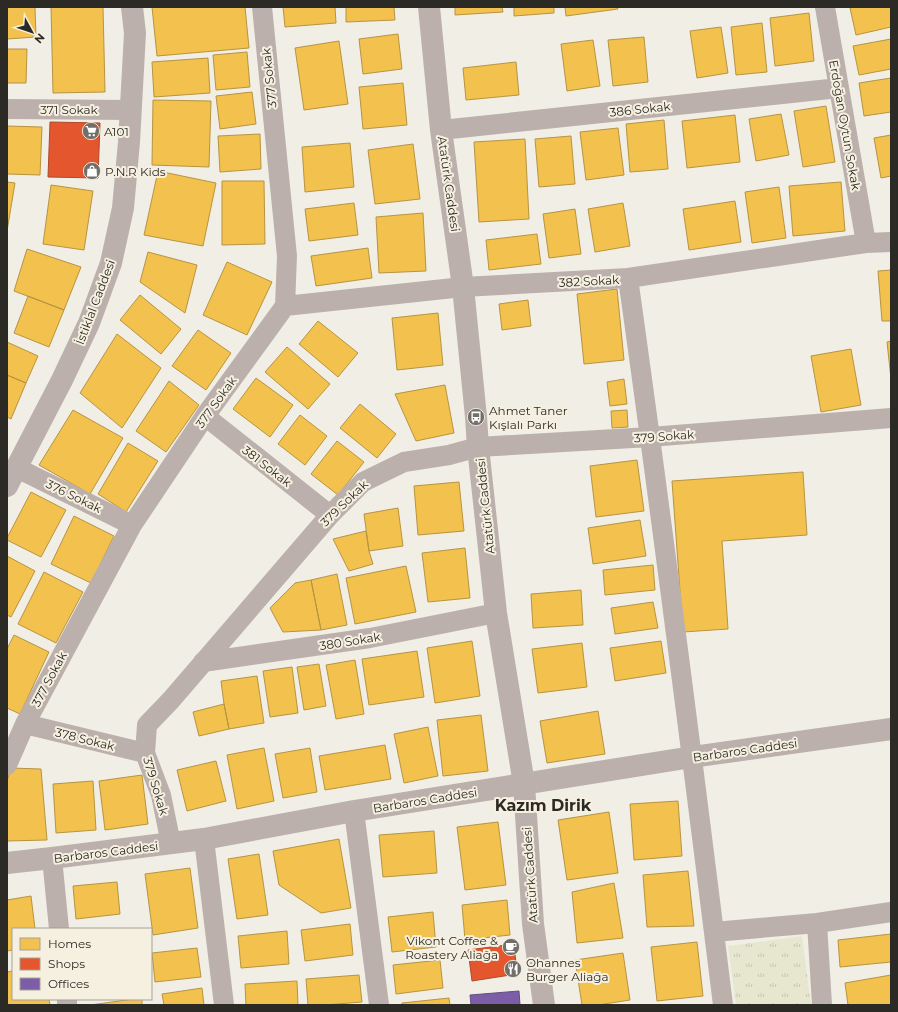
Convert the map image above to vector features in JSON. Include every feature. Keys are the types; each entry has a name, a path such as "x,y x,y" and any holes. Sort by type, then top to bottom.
{"street":[{"name":"İstiklal Caddesi","path":"12,477 62,380 89,323 111,264 123,208 129,142 135,33 132,7"},
{"name":"377 Sokak","path":"7,765 25,724 132,525 205,416 285,306 287,256 262,7"},
{"name":"Atatürk Caddesi","path":"429,7 441,130 463,288 496,613 524,784 533,924 544,1005"},
{"name":"Erdoğan Oytun Sokak","path":"825,7 866,243"},
{"name":"386 Sokak","path":"441,130 838,88"},
{"name":"371 Sokak","path":"7,109 131,110"},
{"name":"382 Sokak","path":"285,306 463,288 628,278 866,243 891,242"},
{"path":"628,278 724,1005"},
{"name":"381 Sokak","path":"205,416 330,515"},
{"name":"379 Sokak","path":"171,844 161,796 145,753 147,726 330,515 363,482 404,462 449,455 478,447 650,438 891,418"},
{"name":"376 Sokak","path":"12,477 132,525"},
{"name":"380 Sokak","path":"203,662 370,638 496,613"},
{"name":"378 Sokak","path":"25,724 145,753"},
{"name":"Barbaros Caddesi","path":"7,863 204,839 354,811 692,757 891,729"},
{"path":"354,811 379,1005"},
{"path":"204,839 224,1005"},
{"path":"52,858 60,928"},
{"path":"714,932 817,923 891,912"},
{"path":"817,923 822,1005"}],"green space":[{"path":"802,936 811,1005 736,1005 728,946"}],"building: Homes":[{"path":"7,7 35,7 36,37 7,39"},
{"path":"51,7 103,7 105,92 53,93"},
{"path":"152,7 245,7 249,48 157,56"},
{"path":"283,7 335,7 336,23 285,27"},
{"path":"346,7 394,7 395,20 346,22"},
{"path":"455,7 502,7 503,12 455,15"},
{"path":"514,7 554,7 554,13 514,16"},
{"path":"565,7 617,7 618,9 566,16"},
{"path":"891,7 891,27 856,35 850,8"},
{"path":"809,13 814,61 775,66 770,18"},
{"path":"762,23 767,72 736,75 731,27"},
{"path":"721,27 728,73 697,78 690,31"},
{"path":"398,34 402,69 363,74 359,39"},
{"path":"644,37 648,82 613,86 608,40"},
{"path":"891,39 891,69 859,75 853,46"},
{"path":"593,40 600,86 567,91 561,44"},
{"path":"339,41 348,104 304,110 295,48"},
{"path":"7,49 27,49 26,83 7,83"},
{"path":"247,52 250,87 216,90 213,55"},
{"path":"208,58 210,93 154,97 152,62"},
{"path":"516,62 519,95 466,100 463,68"},
{"path":"891,78 891,112 864,116 859,83"},
{"path":"403,83 407,125 363,129 359,87"},
{"path":"252,92 256,124 220,129 216,96"},
{"path":"153,100 211,101 209,167 152,165"},
{"path":"826,106 835,162 803,167 794,111"},
{"path":"781,114 789,155 756,161 749,119"},
{"path":"735,115 740,162 687,168 682,121"},
{"path":"664,120 668,169 630,172 626,124"},
{"path":"7,126 42,127 40,175 7,174"},
{"path":"618,128 624,175 586,180 580,132"},
{"path":"260,134 261,169 220,172 218,136"},
{"path":"891,135 891,176 881,178 874,138"},
{"path":"571,136 575,184 539,187 535,139"},
{"path":"525,139 529,219 479,222 474,142"},
{"path":"350,143 354,187 305,192 302,147"},
{"path":"413,144 420,199 375,204 368,150"},
{"path":"158,171 216,183 203,246 144,235"},
{"path":"222,181 264,181 265,244 222,245"},
{"path":"7,182 15,183 7,231"},
{"path":"841,182 845,231 793,236 789,186"},
{"path":"51,185 93,191 84,250 43,244"},
{"path":"779,187 786,238 752,243 745,192"},
{"path":"735,201 741,242 689,250 683,209"},
{"path":"354,203 358,235 309,241 305,209"},
{"path":"623,203 630,246 595,252 588,209"},
{"path":"575,209 581,254 549,258 543,214"},
{"path":"423,213 426,271 379,273 376,217"},
{"path":"537,234 541,264 489,270 486,240"},
{"path":"368,248 372,278 316,286 311,256"},
{"path":"27,249 81,267 64,310 14,291"},
{"path":"148,252 197,265 185,313 140,282"},
{"path":"227,262 272,282 247,335 203,315"},
{"path":"891,270 891,321 882,321 878,271"},
{"path":"617,289 624,360 584,364 577,294"},
{"path":"140,295 181,329 161,354 120,320"},
{"path":"28,296 64,310 49,347 14,333"},
{"path":"528,300 531,326 502,330 499,304"},
{"path":"438,313 443,365 397,370 392,318"},
{"path":"318,321 358,353 338,377 299,344"},
{"path":"198,330 231,353 206,390 172,366"},
{"path":"117,334 161,368 122,428 80,393"},
{"path":"891,341 891,379 887,342"},
{"path":"7,342 38,356 26,383 7,375"},
{"path":"287,347 330,384 308,409 265,372"},
{"path":"851,349 861,405 821,412 811,356"},
{"path":"7,375 26,383 11,419 7,417"},
{"path":"256,378 293,405 270,437 233,409"},
{"path":"624,379 627,404 610,406 607,382"},
{"path":"169,381 199,405 166,452 136,431"},
{"path":"445,385 454,433 416,441 395,394"},
{"path":"360,404 396,434 377,458 340,428"},
{"path":"73,410 123,438 90,494 39,465"},
{"path":"627,410 628,427 612,428 611,411"},
{"path":"300,415 327,436 305,465 278,444"},
{"path":"337,441 364,462 338,495 311,474"},
{"path":"128,443 158,461 126,512 98,494"},
{"path":"637,460 644,511 596,517 590,466"},
{"path":"803,472 807,535 722,541 728,629 683,632 672,481"},
{"path":"459,482 464,531 418,535 414,486"},
{"path":"31,492 66,510 41,557 7,540"},
{"path":"398,508 403,546 369,551 364,514"},
{"path":"74,516 114,536 91,583 51,564"},
{"path":"640,520 646,556 593,564 588,528"},
{"path":"366,531 369,551 373,564 349,571 333,539"},
{"path":"465,548 470,598 428,602 422,553"},
{"path":"7,556 35,571 11,617 7,615"},
{"path":"653,565 655,590 605,595 603,570"},
{"path":"406,566 416,612 355,624 346,578"},
{"path":"44,572 83,592 56,643 18,624"},
{"path":"337,574 347,625 321,630 311,580"},
{"path":"311,580 321,630 283,632 270,608 295,583"},
{"path":"581,590 583,625 533,628 531,594"},
{"path":"653,602 658,628 615,634 611,608"},
{"path":"14,635 49,652 20,714 7,708 7,649"},
{"path":"472,641 480,696 435,703 427,648"},
{"path":"661,641 666,673 615,681 610,648"},
{"path":"582,643 587,687 538,693 532,649"},
{"path":"417,651 424,697 369,705 362,659"},
{"path":"355,660 364,714 336,719 326,665"},
{"path":"319,664 326,706 304,710 297,667"},
{"path":"292,667 298,713 270,717 263,671"},
{"path":"257,676 264,723 229,729 221,681"},
{"path":"224,704 229,729 199,736 193,712"},
{"path":"598,711 605,754 547,763 540,721"},
{"path":"481,715 488,771 443,776 437,720"},
{"path":"428,727 438,776 404,783 394,734"},
{"path":"385,745 391,779 325,790 319,756"},
{"path":"264,748 274,801 237,809 227,755"},
{"path":"310,748 317,792 283,798 275,754"},
{"path":"216,761 226,801 187,811 177,770"},
{"path":"11,768 41,769 47,840 7,841 7,781"},
{"path":"142,775 148,824 105,830 99,781"},
{"path":"93,781 96,830 56,833 53,784"},
{"path":"678,801 682,856 634,860 630,804"},
{"path":"609,812 618,873 567,880 558,820"},
{"path":"498,822 506,885 465,890 457,827"},
{"path":"434,831 437,873 383,877 379,835"},
{"path":"339,839 351,908 321,913 279,885 273,851"},
{"path":"259,854 268,915 237,919 228,859"},
{"path":"190,868 198,928 153,935 145,874"},
{"path":"688,871 694,926 647,927 643,875"},
{"path":"117,882 120,914 76,919 73,886"},
{"path":"614,883 623,938 577,943 572,892"},
{"path":"31,896 35,928 12,928 12,950 7,951 7,900"},
{"path":"507,900 510,935 465,940 462,905"},
{"path":"433,912 436,947 392,952 388,917"},
{"path":"350,924 353,955 305,961 301,930"},
{"path":"287,931 289,964 241,968 238,936"},
{"path":"891,934 891,962 840,967 838,940"},
{"path":"697,942 703,996 657,1001 651,947"},
{"path":"197,948 201,977 155,982 152,953"},
{"path":"623,953 630,1000 598,1005 582,1005 575,960"},
{"path":"440,960 443,988 396,994 393,965"},
{"path":"12,971 12,1000 49,1000 50,1005 7,1005 7,972"},
{"path":"359,975 362,1002 308,1005 306,979"},
{"path":"891,975 891,1005 848,1005 845,983"},
{"path":"297,981 298,1005 246,1005 245,984"},
{"path":"202,988 204,1005 164,1005 162,994"},
{"path":"449,998 450,1005 402,1005 402,1003"},
{"path":"127,1000 142,1000 142,1005 90,1005"}],"building: Shops":[{"path":"50,122 100,123 98,178 48,177"},
{"path":"514,944 517,974 472,981 468,950"}],"building: Offices":[{"path":"519,991 520,1005 471,1005 470,995"}],"place":[{"name":"A101","path":"91,131"},
{"name":"P.N.R Kids","path":"92,171"},
{"name":"Ahmet Taner Kışlalı Parkı","path":"476,417"},
{"name":"Vikont Coffee & Roastery Aliağa","path":"511,947"},
{"name":"Ohannes Burger Aliağa","path":"513,969"}],"district":[{"name":"Kazım Dirik","path":"543,805"}]}
